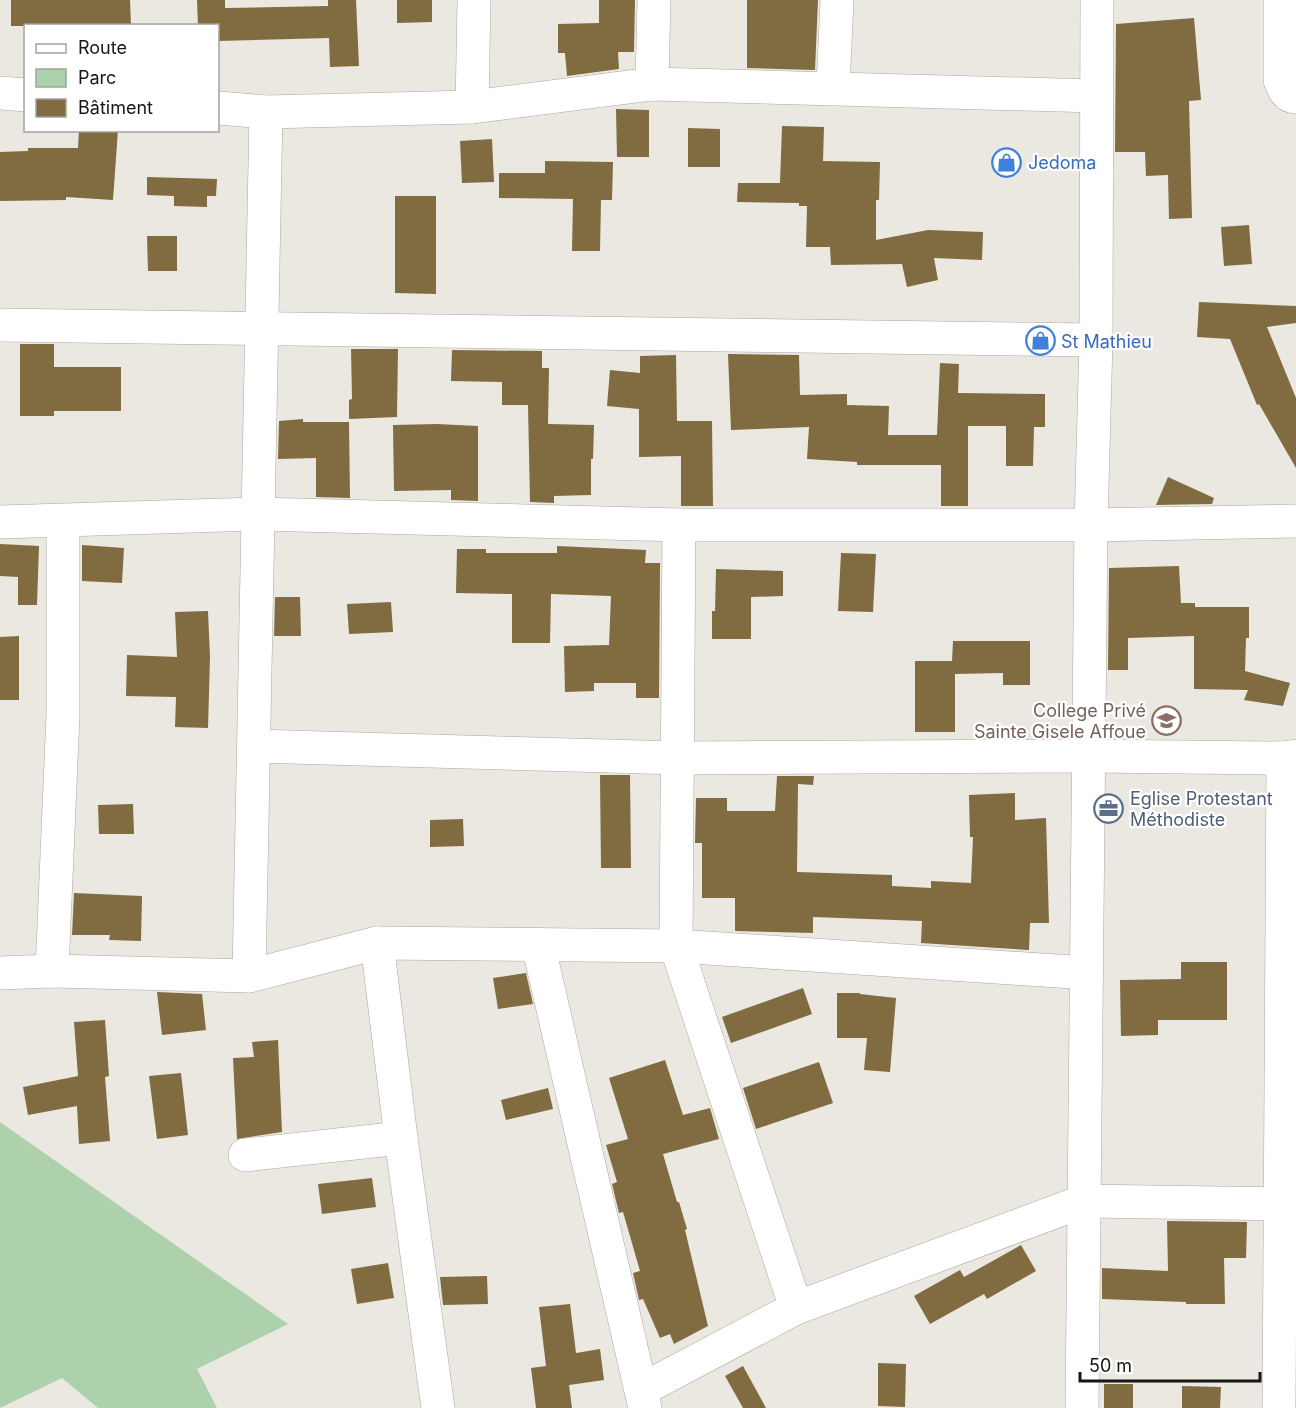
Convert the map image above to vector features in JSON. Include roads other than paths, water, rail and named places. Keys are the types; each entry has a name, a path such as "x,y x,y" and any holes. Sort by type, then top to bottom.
{"street":[{"path":"472,106 474,0"},
{"path":"652,84 654,0"},
{"path":"834,88 837,0"},
{"path":"1082,1408 1091,525 1096,339 1097,0"},
{"path":"1280,0 1280,80 1284,91 1296,97"},
{"path":"219,108 266,112 472,106 652,84 1096,96"},
{"path":"0,93 24,95"},
{"path":"249,976 266,112"},
{"path":"0,325 1096,339"},
{"path":"0,522 63,522 258,514 679,525 1091,525 1296,521"},
{"path":"52,971 63,715 63,522"},
{"path":"679,525 676,946 796,1308"},
{"path":"254,746 679,758 1289,757 1288,1204 1279,1408"},
{"path":"0,973 52,971 249,976 377,943 676,946 1087,973"},
{"path":"377,943 438,1408"},
{"path":"538,944 643,1399 796,1308 1084,1201 1288,1204"},
{"path":"245,1155 401,1138"}],"place":[{"name":"Jedoma","path":"1007,162"},
{"name":"St Mathieu","path":"1040,341"},
{"name":"College Privé Sainte Gisele Affoue","path":"1167,720"},
{"name":"Eglise Protestant Méthodiste","path":"1109,808"}]}
